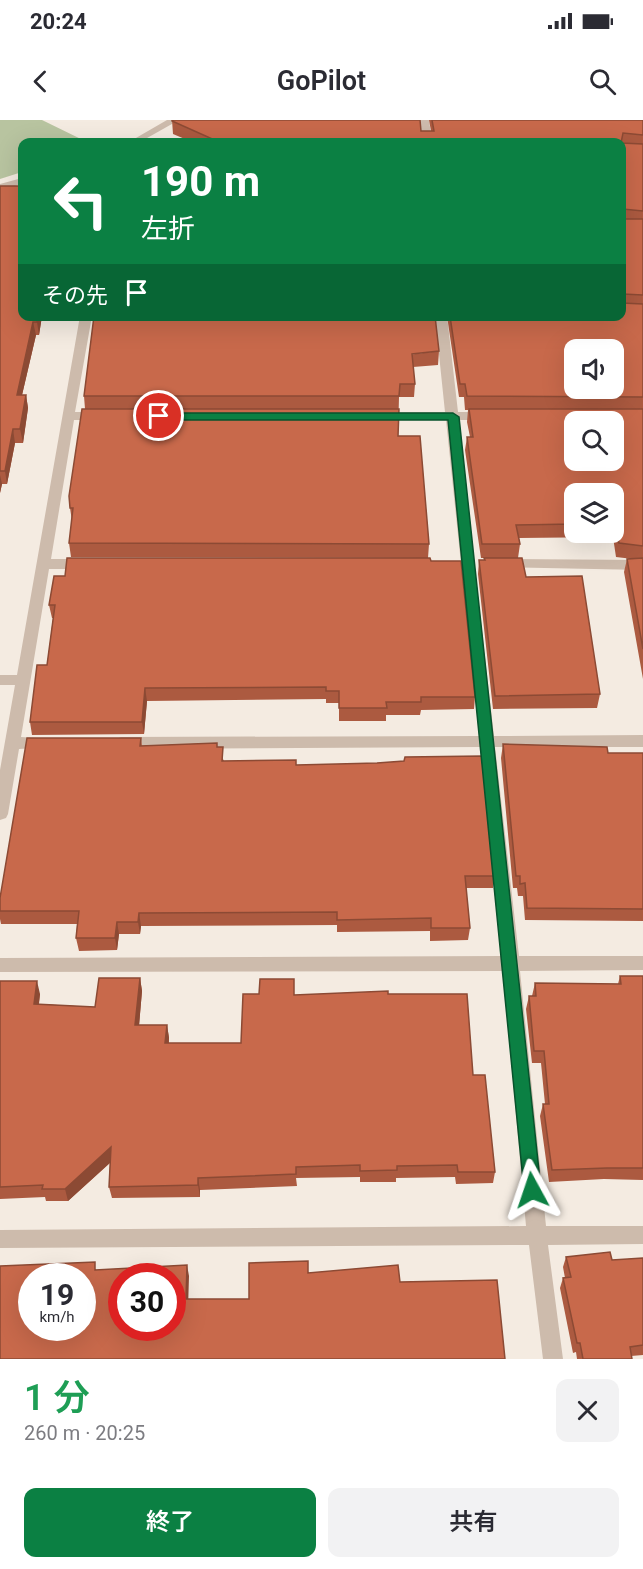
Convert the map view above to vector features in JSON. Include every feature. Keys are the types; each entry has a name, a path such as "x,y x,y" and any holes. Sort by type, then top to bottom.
{"street":[{"path":"141,138 174,120"},
{"path":"424,120 426,138"},
{"path":"0,187 18,182"},
{"path":"0,814 85,321"},
{"path":"442,321 474,564 487,742 537,1236 552,1359"},
{"path":"69,416 115,416"},
{"path":"360,416 501,416"},
{"path":"43,564 102,564"},
{"path":"474,564 643,565"},
{"path":"0,680 23,680"},
{"path":"107,743 643,741"},
{"path":"12,743 60,743"},
{"path":"0,965 643,963"},
{"path":"0,1239 643,1235"}],"green space":[{"path":"0,120 42,120 79,138 18,138 18,173 0,179"}],"building":[{"path":"172,120 420,120 421,131 434,131 432,120 643,120 643,135 623,133 622,138 210,138"},
{"path":"626,143 643,144 643,211 626,209"},
{"path":"0,186 18,186 18,321 37,321 33,322 17,395 26,395 20,429 13,429 5,471 0,471"},
{"path":"626,219 643,219 643,295 626,294"},
{"path":"626,303 643,304 643,397 624,397 624,339 564,339 564,397 467,396 465,384 460,384 451,321 626,321"},
{"path":"93,321 436,321 439,351 412,354 415,384 400,384 399,396 84,396"},
{"path":"82,409 399,409 398,436 420,436 429,544 69,543 73,508 70,508 69,496"},
{"path":"469,409 643,409 643,546 619,543 624,543 624,483 564,483 564,524 516,525 520,544 482,544 467,437 473,437"},
{"path":"67,558 430,558 431,561 461,561 475,697 421,697 421,702 386,702 387,708 339,708 339,691 326,691 326,687 145,688 142,722 30,722 37,665 47,665 55,605 49,605 54,576 65,576"},
{"path":"484,558 522,558 526,577 582,576 600,694 495,696 479,560 485,560"},
{"path":"643,558 643,649 627,559"},
{"path":"27,738 141,738 140,746 217,743 217,747 223,747 222,761 296,760 296,765 377,763 404,761 405,757 482,756 494,876 465,876 470,928 431,928 431,918 337,920 337,912 139,913 138,922 117,922 115,938 76,938 79,911 0,911 0,898"},
{"path":"503,744 607,747 608,753 643,753 643,909 527,908 525,883 520,884 520,876 516,876"},
{"path":"620,976 643,976 643,1168 552,1170 543,1104 549,1104 544,1051 534,1051 529,996 536,996 535,983 621,984"},
{"path":"99,978 140,978 135,1025 167,1025 165,1043 241,1043 243,994 259,994 260,979 294,979 294,995 388,991 388,994 467,994 473,1075 485,1075 495,1172 458,1172 457,1165 397,1166 397,1170 360,1171 360,1165 296,1167 296,1174 198,1178 198,1185 109,1187 111,1147 65,1189 42,1189 43,1185 0,1187 0,981 37,981 34,1004 95,1007"},
{"path":"610,1252 612,1260 643,1258 643,1345 630,1347 632,1359 583,1359 580,1343 577,1343 563,1278 571,1277 566,1257"},
{"path":"308,1261 308,1273 398,1265 400,1282 497,1280 505,1359 0,1359 0,1266 18,1265 18,1341 96,1341 96,1270 108,1269 108,1341 186,1341 186,1299 249,1299 249,1263"}],"route":[{"path":"159,416 453,417 511,963 532,1190"}]}
